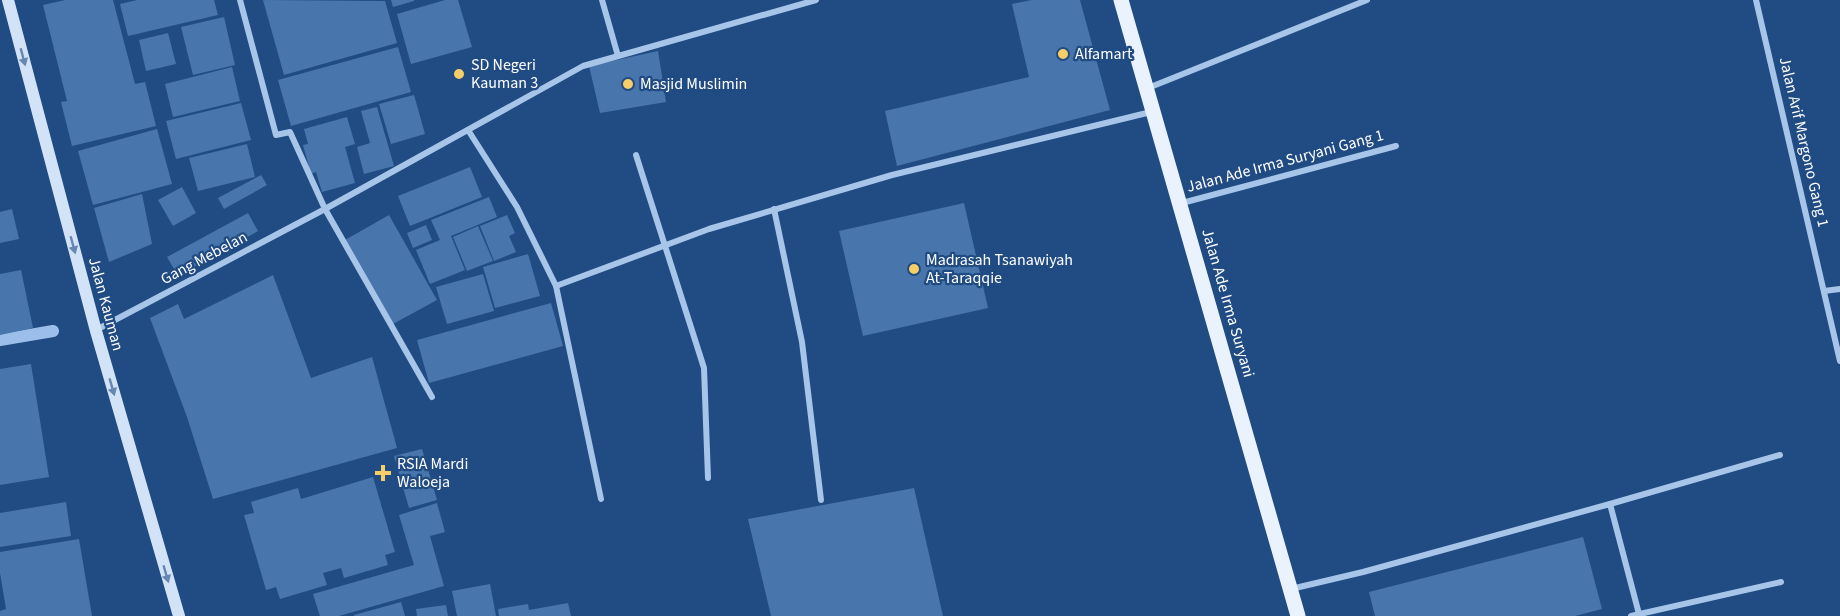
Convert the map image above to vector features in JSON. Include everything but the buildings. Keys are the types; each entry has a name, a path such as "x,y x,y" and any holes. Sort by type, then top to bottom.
{"main road":[{"name":"Jalan Kauman","path":"8,0 96,330 179,616"},
{"name":"Jalan Ade Irma Suryani","path":"1121,0 1182,203 1298,616"}],"street":[{"path":"240,0 276,135 290,132 325,209 432,397"},
{"path":"602,0 618,56"},
{"name":"Gang Mebelan","path":"96,330 325,209 583,66 816,0"},
{"path":"1148,88 1366,0"},
{"name":"Jalan Arif Margono Gang 1","path":"1756,0 1840,361"},
{"path":"556,286 666,244 774,209 892,175 1155,111"},
{"path":"468,130 517,207 556,286 601,499"},
{"name":"Jalan Ade Irma Suryani Gang 1","path":"1182,203 1396,146"},
{"path":"636,155 704,368 708,478"},
{"path":"774,209 802,342 821,500"},
{"path":"1824,291 1840,289"},
{"path":"1290,589 1363,572 1779,455"},
{"path":"1610,504 1639,614"},
{"path":"1631,616 1781,582"}],"waterway":[{"path":"0,340 53,331"}],"place":[{"name":"Alfamart","path":"1063,54"},
{"name":"SD Negeri Kauman 3","path":"459,74"},
{"name":"Masjid Muslimin","path":"628,84"},
{"name":"Madrasah Tsanawiyah At-Taraqqie","path":"914,269"},
{"name":"RSIA Mardi Waloeja","path":"383,473"}]}
